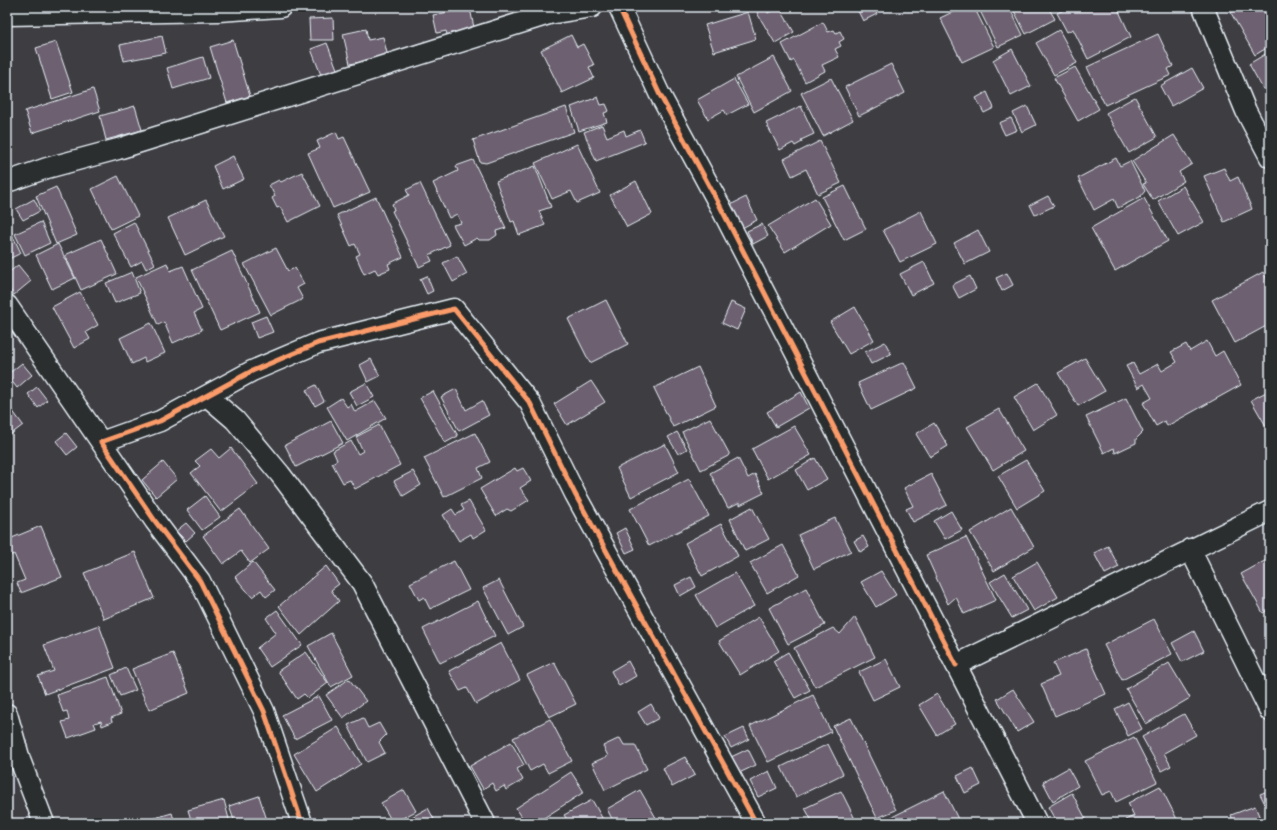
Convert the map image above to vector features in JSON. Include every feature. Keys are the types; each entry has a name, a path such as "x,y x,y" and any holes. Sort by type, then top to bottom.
{"street":[{"path":"7,15 281,7"},
{"path":"525,7 549,14"},
{"path":"7,182 48,168 118,149 549,14 592,7"},
{"path":"619,7 659,93 719,204 1037,823"},
{"path":"1203,7 1246,111 1270,158"},
{"path":"7,305 154,521 200,581 264,711 302,823"},
{"path":"101,442 160,421 252,371 318,343 454,309 530,403 574,494 756,823"},
{"path":"207,396 235,420 280,474 362,584 485,823"},
{"path":"956,665 1270,511"},
{"path":"1190,549 1270,711"},
{"path":"7,714 14,763 44,823"}],"building":[{"path":"779,7 794,32 775,43 757,13 765,8 768,13"},
{"path":"856,7 874,7 877,14 863,21"},
{"path":"963,7 974,7 994,47 962,62 940,18"},
{"path":"978,7 1009,7 1023,35 998,47"},
{"path":"1012,7 1048,7 1055,19 1026,34"},
{"path":"1070,7 1117,7 1131,37 1088,59 1073,29 1067,32 1057,13"},
{"path":"1240,7 1270,7 1270,46 1255,55 1231,13"},
{"path":"470,8 475,33 448,38 446,31 437,33 433,15"},
{"path":"748,12 756,39 714,52 705,25"},
{"path":"333,18 334,40 310,40 309,19"},
{"path":"823,22 828,32 834,30 836,33 840,31 844,39 839,42 841,46 835,49 839,57 822,65 825,71 805,82 794,60 791,62 782,44"},
{"path":"366,29 368,40 383,37 388,57 350,64 343,34"},
{"path":"1059,30 1077,63 1054,75 1036,43"},
{"path":"1158,34 1173,66 1168,69 1171,75 1105,105 1087,67"},
{"path":"571,35 577,47 583,44 594,65 589,67 594,78 562,93 541,50"},
{"path":"162,36 166,53 124,61 120,45"},
{"path":"233,40 250,96 227,103 210,47"},
{"path":"56,42 73,92 52,99 36,48"},
{"path":"327,43 337,69 321,75 311,49"},
{"path":"1012,49 1031,86 1011,96 993,60"},
{"path":"1267,53 1270,59 1270,86 1263,89 1249,64"},
{"path":"203,57 209,78 173,89 167,68"},
{"path":"774,57 792,91 754,112 736,77"},
{"path":"891,64 905,93 859,116 845,87"},
{"path":"1075,67 1099,109 1078,121 1054,78"},
{"path":"1192,68 1203,88 1171,106 1160,86"},
{"path":"831,78 853,120 823,136 801,93"},
{"path":"734,79 748,104 727,115 724,110 708,119 697,100"},
{"path":"93,89 100,111 32,133 25,111"},
{"path":"987,92 994,108 984,113 976,98"},
{"path":"598,97 601,105 606,104 609,111 604,113 607,122 579,131 571,107"},
{"path":"1135,97 1157,137 1129,153 1106,113"},
{"path":"135,106 142,130 106,140 100,116"},
{"path":"801,106 814,134 801,140 802,142 795,146 793,143 780,150 766,123"},
{"path":"1027,106 1036,125 1022,132 1013,113"},
{"path":"566,107 574,132 486,163 480,162 473,140"},
{"path":"1011,118 1017,130 1005,135 999,123"},
{"path":"602,125 607,137 624,130 626,136 640,130 645,142 596,161 584,132"},
{"path":"336,132 339,139 344,137 370,192 333,208 308,153 320,148 317,141"},
{"path":"1174,135 1192,164 1179,172 1184,181 1153,200 1143,184 1146,183 1132,161"},
{"path":"820,141 841,183 818,194 806,169 792,176 784,159"},
{"path":"577,144 600,193 577,203 571,191 552,199 535,163"},
{"path":"233,156 244,179 223,189 213,166"},
{"path":"1116,158 1120,166 1130,161 1145,191 1140,197 1118,208 1114,199 1094,210 1078,178"},
{"path":"473,160 506,228 496,231 497,235 490,240 479,240 477,238 464,245 453,225 461,223 457,214 449,218 433,183 458,171 456,166"},
{"path":"535,166 551,207 539,211 545,225 519,235 514,221 511,222 496,181"},
{"path":"1224,168 1230,181 1238,177 1252,209 1224,222 1204,176"},
{"path":"302,172 320,206 288,222 280,207 277,208 272,198 275,196 269,185 279,180 281,182"},
{"path":"118,176 138,216 111,229 92,189"},
{"path":"636,181 652,214 627,227 610,195"},
{"path":"420,183 450,245 429,255 432,261 419,267 392,211 394,210 392,204 409,195 406,190"},
{"path":"845,186 866,229 844,240 822,197"},
{"path":"1183,186 1204,222 1178,236 1158,201"},
{"path":"56,187 77,235 56,244 36,196"},
{"path":"1048,196 1054,206 1035,215 1030,205"},
{"path":"376,197 403,257 388,264 390,269 378,274 375,269 364,274 356,256 360,254 355,244 351,246 337,215"},
{"path":"746,197 757,220 742,228 730,205"},
{"path":"815,198 831,224 785,252 768,226"},
{"path":"1144,198 1168,241 1115,271 1091,228"},
{"path":"34,199 40,211 23,220 16,209"},
{"path":"206,200 224,236 185,255 168,218"},
{"path":"921,211 937,244 900,262 883,230"},
{"path":"41,222 50,243 25,255 15,234"},
{"path":"134,222 155,264 146,269 142,261 131,267 113,233"},
{"path":"762,224 768,236 753,244 747,231"},
{"path":"978,230 989,252 965,264 954,243"},
{"path":"11,232 21,253 7,260 7,234"},
{"path":"101,239 117,274 81,290 65,255"},
{"path":"58,244 75,278 52,289 36,255"},
{"path":"276,248 288,271 295,268 304,284 297,288 303,299 271,315 244,264"},
{"path":"232,251 260,312 220,330 192,270"},
{"path":"457,256 467,274 453,282 443,263"},
{"path":"924,262 934,283 911,295 900,274"},
{"path":"167,263 170,271 183,266 202,309 194,313 202,330 173,343 164,322 158,325 136,277"},
{"path":"18,265 31,281 14,295 7,286 7,274"},
{"path":"132,272 140,293 115,303 106,283"},
{"path":"1263,272 1270,285 1270,324 1235,343 1212,300"},
{"path":"1007,273 1013,285 1002,291 996,278"},
{"path":"427,276 433,291 427,294 420,279"},
{"path":"970,276 976,289 959,298 952,285"},
{"path":"80,292 98,325 86,332 90,339 74,348 52,307"},
{"path":"606,300 628,344 590,363 568,319"},
{"path":"731,302 746,309 737,330 722,323"},
{"path":"855,307 874,340 849,354 830,322"},
{"path":"266,316 273,332 257,338 251,322"},
{"path":"151,323 165,353 145,362 144,358 132,364 120,338"},
{"path":"1207,341 1215,356 1223,351 1241,385 1167,426 1165,421 1156,426 1143,403 1152,398 1144,384 1138,388 1126,366 1133,363 1139,374 1158,364 1162,371 1177,362 1171,352 1186,344 1190,351"},
{"path":"885,342 891,354 871,364 865,352"},
{"path":"1085,358 1105,391 1078,406 1058,373"},
{"path":"371,359 380,376 368,382 360,365"},
{"path":"904,362 917,388 871,410 858,383"},
{"path":"22,363 32,375 17,388 7,375"},
{"path":"698,367 716,406 673,427 654,388"},
{"path":"591,381 605,402 567,425 554,404"},
{"path":"366,383 374,397 357,406 349,392"},
{"path":"1038,383 1057,415 1033,430 1014,397"},
{"path":"316,385 324,401 315,406 306,390"},
{"path":"37,387 47,400 38,408 28,394"},
{"path":"456,389 466,410 482,401 489,415 459,431 441,397"},
{"path":"1270,390 1270,433 1251,400"},
{"path":"433,391 458,436 445,443 420,398"},
{"path":"801,392 809,408 776,427 767,412"},
{"path":"341,398 347,407 351,404 355,412 375,401 386,418 347,441 327,407"},
{"path":"1126,398 1143,432 1136,439 1136,443 1115,453 1114,448 1104,453 1086,417"},
{"path":"9,406 23,425 10,435 7,431 7,407"},
{"path":"999,409 1024,451 993,470 967,427"},
{"path":"710,418 730,455 701,470 682,432"},
{"path":"331,421 343,443 296,467 285,445"},
{"path":"934,423 948,446 930,457 916,434"},
{"path":"379,425 400,465 355,489 350,480 343,483 332,463 337,460 333,451 351,441 358,454 363,451 356,437"},
{"path":"794,426 811,455 768,479 752,449"},
{"path":"677,432 687,449 678,454 668,437"},
{"path":"66,433 77,447 67,455 56,441"},
{"path":"475,433 490,462 478,468 482,478 444,497 424,458"},
{"path":"665,444 679,472 631,497 617,468"},
{"path":"231,448 258,484 221,512 191,473 200,466 195,461 211,449 219,458"},
{"path":"738,458 748,478 755,474 764,493 740,505 740,502 728,508 710,473"},
{"path":"815,458 827,479 807,490 796,470"},
{"path":"1026,460 1045,491 1017,508 998,476"},
{"path":"163,462 177,479 156,497 142,480"},
{"path":"515,468 517,471 523,468 531,481 520,488 529,500 511,511 507,509 496,516 480,489"},
{"path":"413,471 421,485 403,496 394,481"},
{"path":"931,474 947,505 913,522 906,509 913,506 904,488"},
{"path":"689,479 709,516 649,546 630,509"},
{"path":"205,496 220,517 202,530 187,510"},
{"path":"469,501 486,530 473,538 471,534 459,541 443,515 452,509 456,515 464,510 461,505"},
{"path":"752,507 769,539 745,551 730,519"},
{"path":"1011,507 1034,547 994,571 970,532"},
{"path":"240,509 269,549 250,563 241,551 223,564 203,536"},
{"path":"951,511 962,530 945,539 934,521"},
{"path":"835,518 851,551 814,569 798,535"},
{"path":"186,523 195,533 186,541 176,531"},
{"path":"721,524 738,556 702,576 685,543"},
{"path":"41,526 62,577 21,593 17,583 25,580 14,554 7,557 7,540"},
{"path":"625,528 635,549 626,553 616,533"},
{"path":"863,536 869,547 860,552 854,541"},
{"path":"966,537 996,600 964,614 956,597 948,604 926,555"},
{"path":"783,545 799,575 767,593 750,563"},
{"path":"1108,546 1119,567 1105,574 1094,553"},
{"path":"135,552 154,598 104,619 84,573"},
{"path":"1270,558 1270,609 1263,613 1241,574"},
{"path":"454,561 469,590 430,609 424,597 419,600 410,583"},
{"path":"253,562 275,590 266,597 261,590 252,597 235,577"},
{"path":"1037,562 1058,597 1034,611 1013,576"},
{"path":"326,566 339,584 331,590 339,601 301,635 279,606"},
{"path":"881,571 896,595 876,607 861,582"},
{"path":"735,573 754,606 715,628 696,595"},
{"path":"1005,573 1027,610 1012,618 990,582"},
{"path":"691,577 696,587 680,596 675,585"},
{"path":"499,580 523,627 508,635 483,588"},
{"path":"806,588 825,625 788,644 769,608"},
{"path":"478,601 495,636 440,663 423,629"},
{"path":"277,610 302,645 270,667 257,648 276,633 266,618"},
{"path":"759,617 779,651 740,675 719,641"},
{"path":"855,617 875,657 815,687 794,648 833,628 840,634"},
{"path":"1154,619 1172,654 1122,680 1104,645"},
{"path":"99,625 115,668 45,694 38,676 54,671 44,645"},
{"path":"1194,631 1204,651 1182,662 1172,643"},
{"path":"331,633 353,675 331,687 308,646"},
{"path":"501,643 520,680 476,704 467,688 460,691 449,671"},
{"path":"1086,649 1106,694 1055,716 1041,684 1059,676 1053,663"},
{"path":"306,652 328,683 308,698 304,694 297,699 278,671"},
{"path":"788,652 810,690 795,698 773,661"},
{"path":"173,653 189,693 149,710 132,669"},
{"path":"886,659 900,687 873,700 859,672"},
{"path":"628,661 636,676 619,686 611,671"},
{"path":"554,662 576,704 549,717 527,675"},
{"path":"1169,663 1190,698 1146,724 1126,689"},
{"path":"126,668 136,690 120,696 111,675"},
{"path":"108,677 121,714 111,718 112,722 102,726 101,721 94,723 96,728 68,738 62,722 69,720 67,711 63,712 57,695"},
{"path":"349,679 366,701 343,718 326,695"},
{"path":"1013,689 1034,722 1017,732 997,699"},
{"path":"937,694 955,724 937,735 919,705"},
{"path":"813,695 831,732 768,762 750,726"},
{"path":"319,696 332,720 295,739 282,715"},
{"path":"1128,702 1142,729 1128,736 1115,709"},
{"path":"651,704 659,718 646,725 638,712"},
{"path":"1184,714 1196,735 1164,753 1171,766 1161,771 1142,737"},
{"path":"363,718 368,728 379,723 386,735 379,742 385,753 367,762 348,725"},
{"path":"851,718 896,810 877,818 833,726"},
{"path":"550,719 572,761 548,773 543,764 530,771 513,738"},
{"path":"338,727 361,764 317,792 294,754"},
{"path":"744,728 749,739 731,748 725,737"},
{"path":"1134,737 1157,782 1116,802 1111,791 1102,795 1085,761"},
{"path":"620,738 624,745 635,745 647,769 605,790 592,763 608,756 603,746"},
{"path":"511,742 524,765 517,769 523,780 506,790 504,786 496,791 492,783 483,789 470,766"},
{"path":"828,744 843,774 796,797 781,767"},
{"path":"748,749 756,765 739,773 731,757"},
{"path":"685,757 695,775 672,787 663,768"},
{"path":"973,768 981,785 965,793 957,776"},
{"path":"1068,768 1078,786 1053,801 1043,782"},
{"path":"769,771 777,788 758,797 750,781"},
{"path":"571,772 584,792 536,823 526,823 516,808"},
{"path":"1160,786 1179,823 1127,823 1125,820 1134,816 1128,803"},
{"path":"404,790 416,811 393,823 381,803"},
{"path":"640,790 659,823 614,823 607,809"},
{"path":"1270,790 1270,807 1267,808 1260,794"},
{"path":"841,791 857,823 813,823 805,808"},
{"path":"944,791 960,823 893,823 890,818"},
{"path":"1072,793 1088,823 1057,823 1048,807"},
{"path":"259,796 268,823 235,823 229,806"},
{"path":"224,800 230,823 192,823 188,810"},
{"path":"592,800 605,823 569,823 564,815"},
{"path":"1255,806 1262,823 1234,823 1231,815"},
{"path":"428,808 436,823 401,823"},
{"path":"172,813 175,823 149,823 148,820"},
{"path":"1270,820 1270,823 1262,823"}],"cycle path":[{"path":"619,7 659,93 719,204 956,665"},
{"path":"302,823 264,711 200,581 155,521 101,442 160,421 252,371 318,343 454,309 530,403 575,494 756,823"}]}
